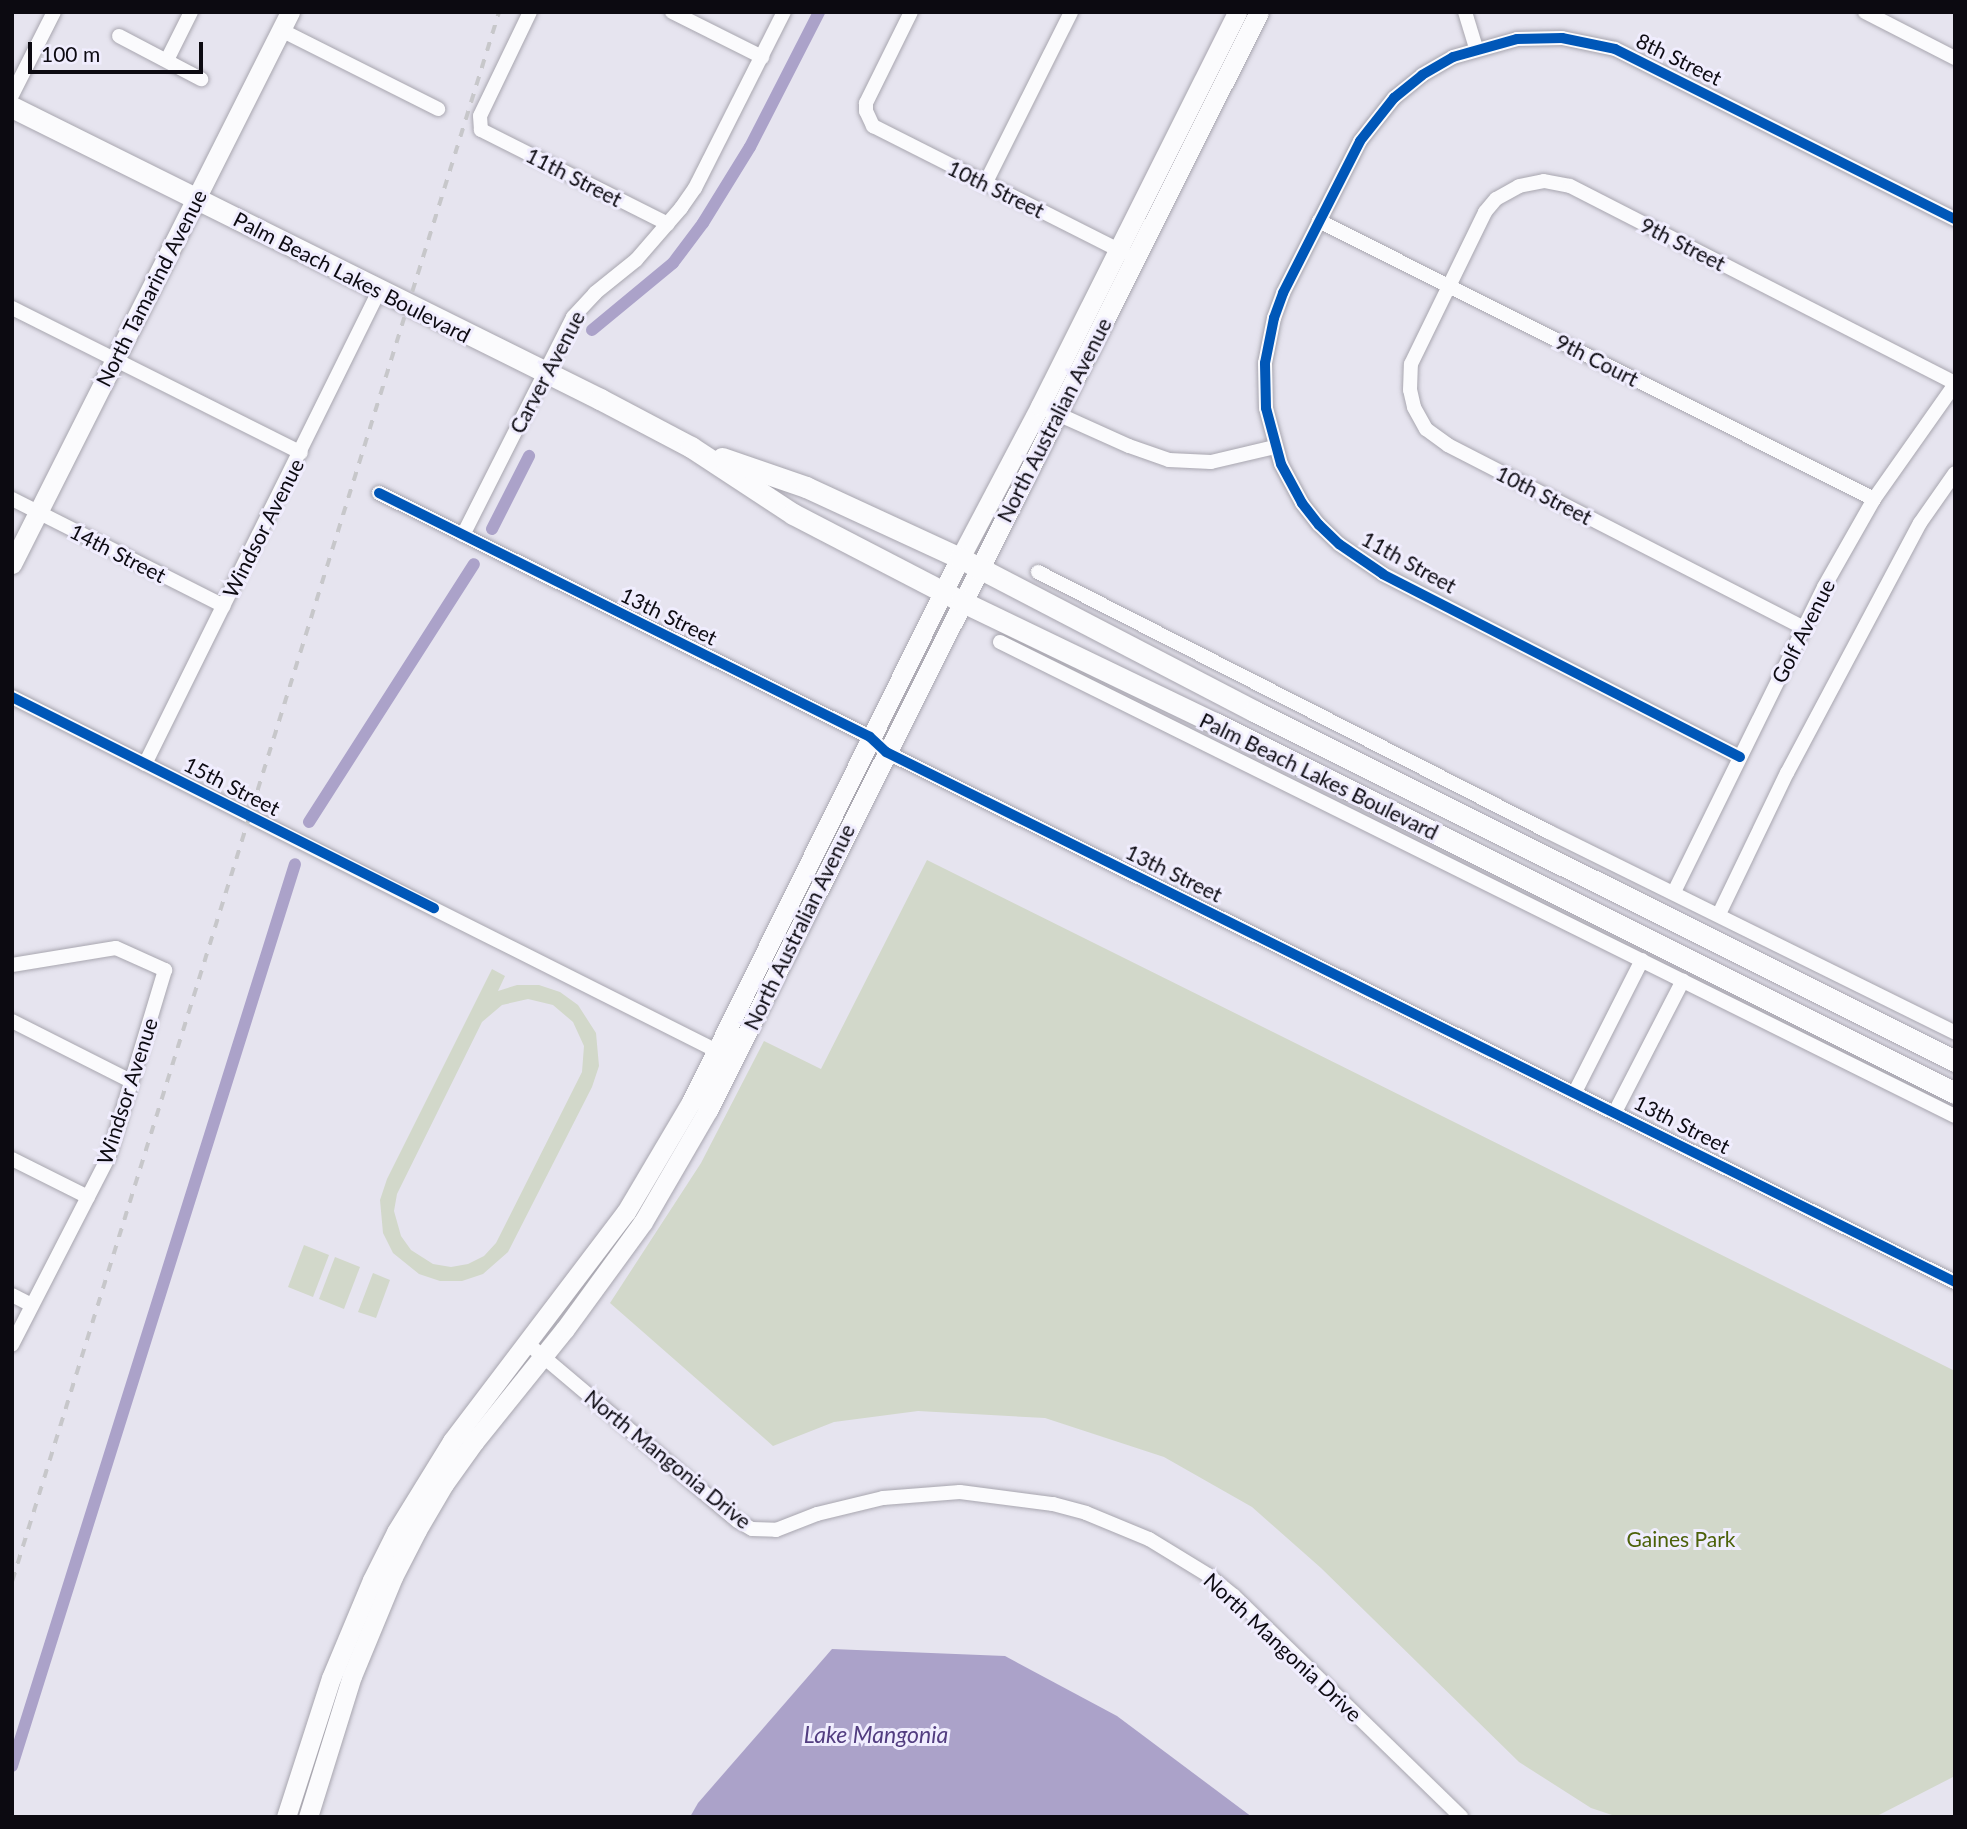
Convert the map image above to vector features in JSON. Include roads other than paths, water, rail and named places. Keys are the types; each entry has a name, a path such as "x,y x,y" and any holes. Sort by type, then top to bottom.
{"main road":[{"name":"North Tamarind Avenue","path":"12,564 290,12"},
{"name":"North Australian Avenue","path":"1049,410 1118,250 1237,12"},
{"name":"North Australian Avenue","path":"286,1817 331,1678 372,1580 396,1532 452,1441 626,1212 726,1055 886,752 969,563 1049,410 1136,259 1259,12"},
{"name":"Palm Beach Lakes Boulevard","path":"12,107 691,447 793,514 952,597 1094,678 1318,775 1955,1093"},
{"name":"Palm Beach Lakes Boulevard","path":"691,447 806,487 969,563 1254,711 1955,1061"},
{"name":"North Australian Avenue","path":"308,1817 352,1676 393,1577 444,1483 505,1400 602,1280 643,1222 679,1162 870,737 952,597"},
{"path":"1318,775 1330,749"}],"street":[{"path":"12,95 54,12"},
{"path":"167,60 191,12"},
{"name":"11th Street","path":"530,12 480,116 481,130 668,224"},
{"path":"673,12 762,57"},
{"name":"Carver Avenue","path":"463,535 544,373 582,305 636,260 695,188 784,12"},
{"name":"10th Street","path":"911,12 866,103 866,111 873,126 1136,259"},
{"path":"985,184 1071,12"},
{"path":"1465,12 1476,48"},
{"path":"1866,12 1955,58"},
{"path":"281,30 438,109"},
{"path":"119,36 201,79"},
{"name":"8th Street","path":"1319,220 1360,141 1394,98 1437,66 1476,48 1517,39 1544,37 1580,40 1615,49 1955,219"},
{"name":"9th Street","path":"1448,285 1480,221 1496,199 1527,183 1562,183 1955,383"},
{"name":"11th Street","path":"1319,220 1283,293 1269,336 1264,381 1266,408 1275,447 1302,503 1319,525 1360,561 1740,757"},
{"name":"9th Court","path":"1319,220 1874,499"},
{"name":"10th Street","path":"1448,285 1414,356 1410,373 1414,407 1432,435 1804,628"},
{"name":"Windsor Avenue","path":"145,764 379,291"},
{"path":"12,308 301,453"},
{"name":"Golf Avenue","path":"1674,892 1804,628 1874,499 1955,383"},
{"path":"1049,410 1129,446 1169,460 1211,462 1275,447"},
{"path":"1719,914 1787,773 1920,523 1955,473"},
{"name":"13th Street","path":"379,493 870,737 886,752 1955,1282"},
{"name":"14th Street","path":"12,499 224,606"},
{"path":"1038,572 1549,832 1955,1033"},
{"path":"1000,642 1094,678 1514,898 1955,1116"},
{"path":"1254,711 1265,688"},
{"name":"15th Street","path":"12,697 726,1055"},
{"path":"1538,853 1549,832"},
{"path":"1514,898 1525,877"},
{"name":"Windsor Avenue","path":"12,965 100,948 116,948 165,970 108,1156 12,1345"},
{"path":"1575,1092 1642,960"},
{"path":"1615,1112 1684,980"},
{"path":"12,1021 131,1081"},
{"path":"12,1159 88,1197"},
{"path":"12,1295 32,1305"},
{"name":"North Mangonia Drive","path":"527,1343 738,1521 752,1529 776,1530 817,1514 883,1498 960,1492 1053,1504 1086,1513 1149,1539 1189,1562 1234,1596 1461,1817"}],"water":[{"name":"Lake Mangonia","path":"832,1649 1005,1656 1117,1716 1252,1817 690,1817 698,1803"}],"waterway":[{"path":"592,330 673,263 703,223 750,147 819,12"},
{"path":"492,529 529,456"},
{"path":"309,822 474,564"},
{"path":"12,1766 295,864"}],"railway":[{"path":"12,1581 499,12"}],"park label":[{"name":"Gaines Park","path":"1681,1539"}]}
